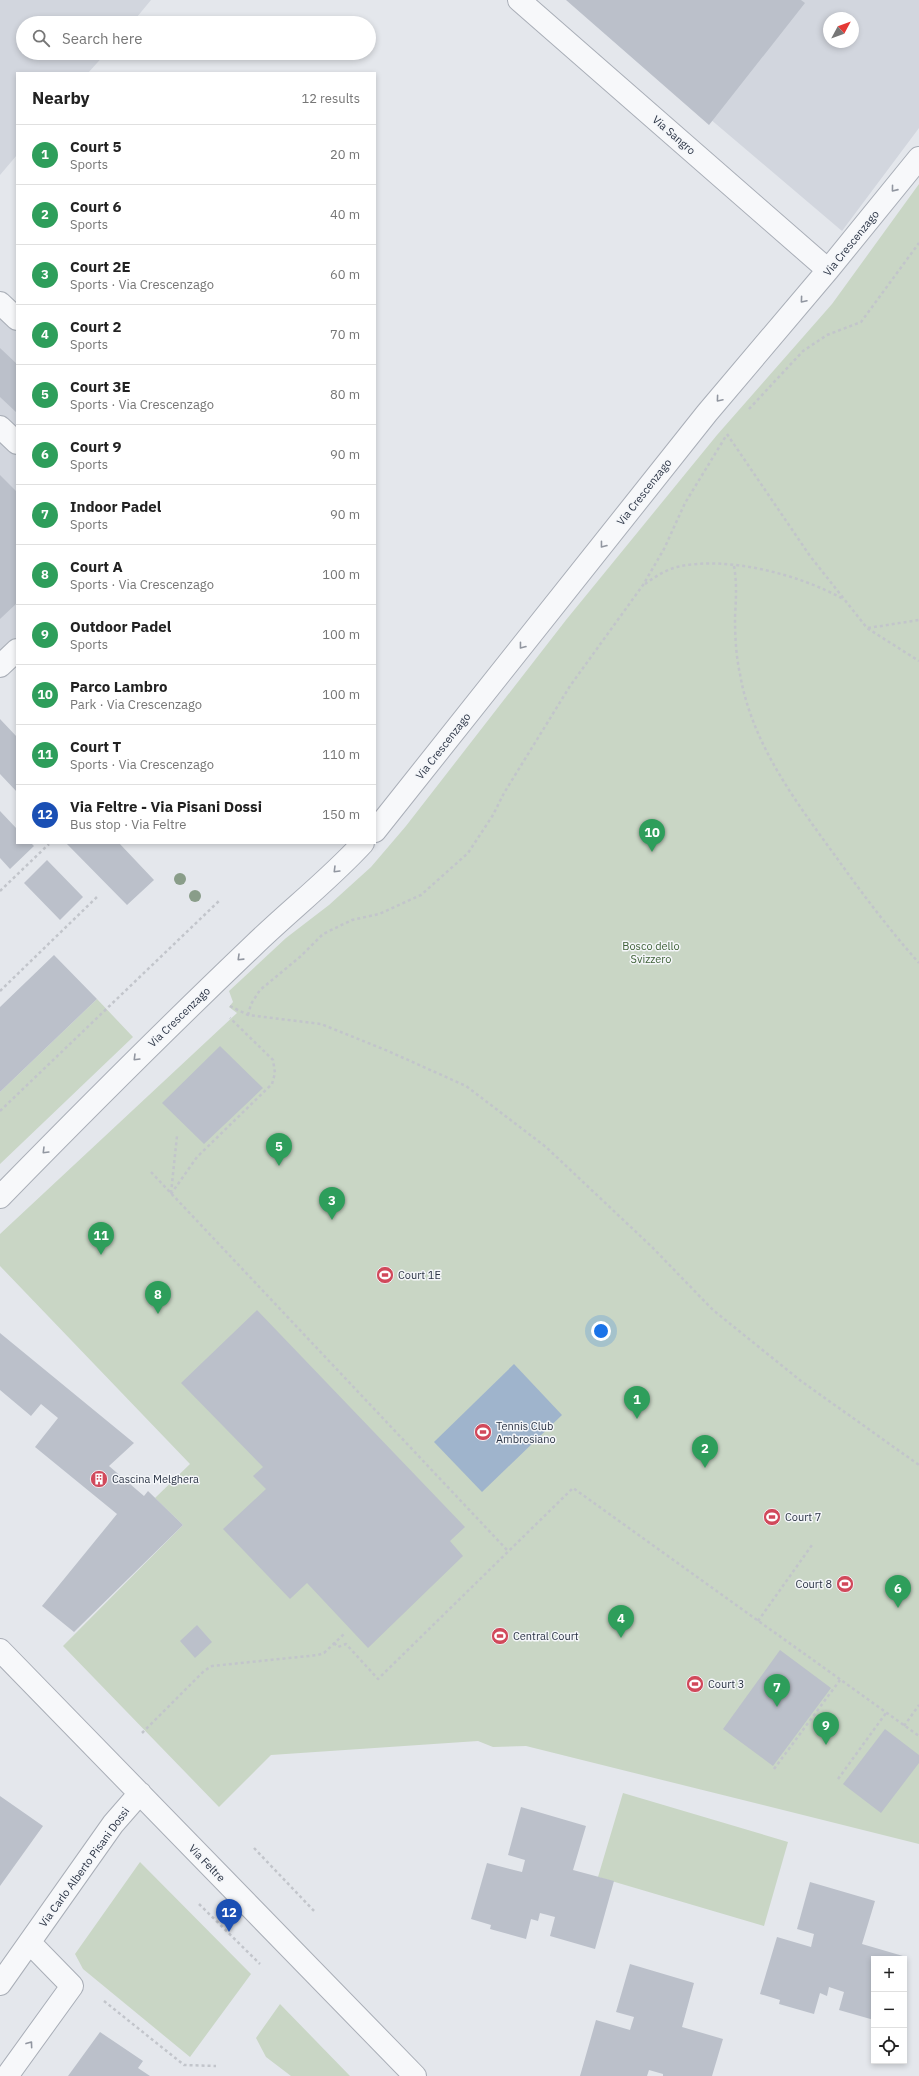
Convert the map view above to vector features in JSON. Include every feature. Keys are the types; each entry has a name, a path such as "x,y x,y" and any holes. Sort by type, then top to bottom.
{"street":[{"name":"Via Sangro","path":"519,0 828,270"},
{"name":"Via Crescenzago","path":"376,830 707,413 828,270 919,158"},
{"path":"0,303 16,318"},
{"path":"0,666 16,651"},
{"name":"Via Crescenzago","path":"0,1197 154,1040 278,921 320,886 362,844"},
{"name":"Via Feltre","path":"0,1650 415,2076"},
{"name":"Via Carlo Alberto Pisani Dossi","path":"0,1984 113,1824 140,1793"},
{"path":"7,2076 72,1986 30,1943"}],"path":[{"path":"746,412 803,351 827,335 861,322 919,243"},
{"path":"707,413 727,434 810,556 867,628 919,661"},
{"path":"248,1015 251,1004 260,990 301,956 323,934 352,920 379,914 421,895 468,853 494,815 508,787 590,655 643,585 664,549 685,503 727,434 732,429"},
{"path":"643,585 660,574 678,567 706,565 734,566 794,577 823,588 845,600"},
{"path":"734,566 737,588 735,617 740,675 750,710 760,736 776,770 813,826 868,902 919,963"},
{"path":"867,628 919,620"},
{"path":"0,892 49,844"},
{"path":"0,991 99,896"},
{"path":"0,1111 220,900"},
{"path":"198,998 223,1003 248,1015 321,1024 388,1051 466,1086 546,1147 652,1247 713,1310 801,1381 919,1464"},
{"path":"171,1194 197,1157 272,1084 276,1073 273,1060 230,1018"},
{"path":"171,1194 178,1136"},
{"path":"151,1172 508,1551"},
{"path":"334,1643 338,1647 346,1644 378,1679 573,1488 919,1736"},
{"path":"758,1621 812,1545"},
{"path":"142,1733 212,1666 318,1655 324,1653 344,1634"},
{"path":"774,1769 840,1680"},
{"path":"904,1726 919,1705"},
{"path":"838,1780 886,1713"},
{"path":"254,1848 316,1912"},
{"path":"200,1904 260,1964"},
{"path":"104,2001 184,2066 216,2066"}],"shaded area":[{"path":"0,0 151,0 138,16 16,16 16,60 100,60 89,72 16,72 16,156 0,175"},
{"path":"570,0 919,0 919,128 842,231"},
{"path":"0,303 16,318 16,651 0,666"}],"green space":[{"name":"Bosco dello Svizzero","path":"919,184 919,1844 526,1746 493,1747 478,1741 271,1755 219,1807 63,1646 183,1525 155,1498 190,1464 0,1266 0,1234 237,1013 229,1007 233,1002 229,991 286,938 329,905 371,867 406,826 566,620 717,435 832,304"},
{"path":"97,999 133,1037 0,1164 0,1092"},
{"path":"623,1793 788,1842 764,1926 598,1877"},
{"path":"140,1862 251,1974 190,2057 83,1969 75,1954"},
{"path":"280,2004 350,2076 291,2076 266,2057 256,2038"}],"water":[{"path":"514,1364 562,1415 482,1492 434,1442"}],"building":[{"path":"566,0 801,0 805,3 709,125"},
{"path":"0,348 16,363 16,412 0,397"},
{"path":"0,475 16,491 16,604 0,619"},
{"path":"0,719 16,736 16,791 0,774"},
{"path":"0,811 16,828 16,844 32,844 34,846 10,869 0,858"},
{"path":"67,844 120,844 154,880 127,905"},
{"path":"47,860 83,897 60,920 24,883"},
{"path":"54,955 97,999 0,1092 0,1007"},
{"path":"220,1046 263,1088 204,1144 162,1103"},
{"path":"257,1310 465,1527 450,1541 463,1556 368,1648 307,1583 290,1599 223,1529 266,1489 253,1476 263,1467 181,1383"},
{"name":"Cascina Melghera","path":"0,1333 134,1443 109,1466 144,1496 148,1491 183,1525 74,1632 42,1606 117,1514 35,1447 58,1418 41,1404 31,1416 0,1390"},
{"path":"197,1625 212,1642 195,1658 180,1641"},
{"path":"780,1650 831,1688 773,1766 723,1729"},
{"path":"885,1729 919,1755 919,1763 881,1813 843,1784"},
{"path":"0,1796 43,1826 0,1886"},
{"path":"521,1807 586,1826 573,1870 614,1881 595,1949 550,1936 555,1917 540,1913 538,1921 531,1919 526,1939 490,1929 491,1925 471,1919 487,1863 522,1872 525,1860 508,1855"},
{"path":"810,1882 875,1901 862,1944 903,1956 871,1956 871,2019 839,2010 844,1992 829,1987 827,1996 820,1993 814,2014 779,2004 780,2000 760,1994 777,1937 811,1947 814,1934 797,1929"},
{"path":"630,1964 694,1983 682,2027 723,2039 712,2076 663,2076 663,2074 649,2070 647,2076 580,2076 596,2020 630,2030 634,2017 616,2012"},
{"path":"100,2032 143,2061 138,2068 150,2076 68,2076"}],"place":[{"name":"Parco Lambro","path":"652,852"},
{"name":"Court 3E","path":"279,1166"},
{"name":"Court 2E","path":"332,1220"},
{"name":"Court T","path":"101,1255"},
{"name":"Court 1E","path":"385,1275"},
{"name":"Court A","path":"158,1314"},
{"name":"Court 5","path":"637,1419"},
{"name":"Tennis Club Ambrosiano","path":"483,1432"},
{"name":"Court 6","path":"705,1468"},
{"name":"Cascina Melghera","path":"99,1479"},
{"name":"Court 7","path":"772,1517"},
{"name":"Court 8","path":"845,1584"},
{"name":"Court 9","path":"898,1608"},
{"name":"Central Court","path":"500,1636"},
{"name":"Court 2","path":"621,1638"},
{"name":"Court 3","path":"695,1684"},
{"name":"Indoor Padel","path":"777,1707"},
{"name":"Outdoor Padel","path":"826,1745"},
{"name":"Via Feltre - Via Pisani Dossi","path":"229,1932"}]}
